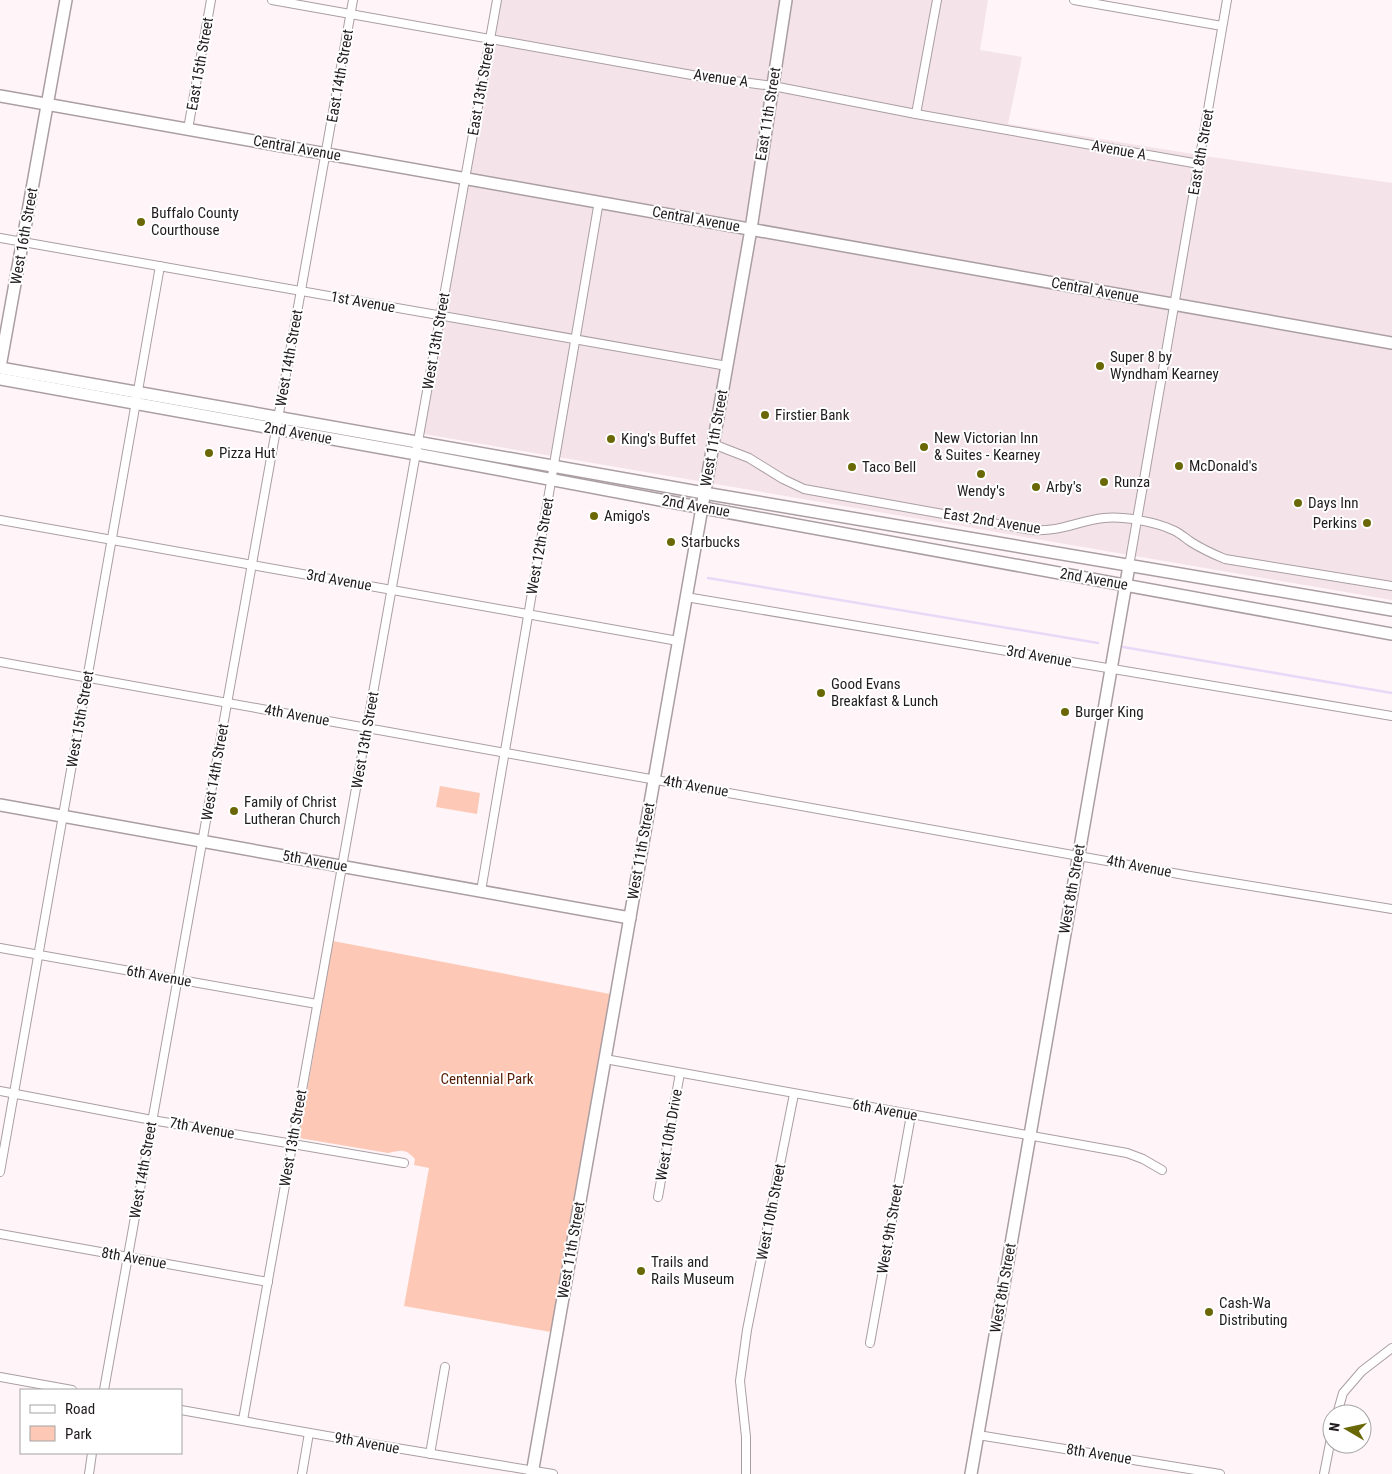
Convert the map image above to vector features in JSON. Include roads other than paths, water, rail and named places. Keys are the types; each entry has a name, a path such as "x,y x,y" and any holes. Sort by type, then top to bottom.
{"main road":[{"name":"West 16th Street","path":"0,367 66,0"},
{"name":"East 11th Street","path":"751,229 786,0"},
{"name":"Central Avenue","path":"0,96 1392,343"},
{"name":"West 11th Street","path":"532,1472 751,229"},
{"name":"2nd Avenue","path":"0,367 279,417 552,480 1392,634"},
{"name":"2nd Avenue","path":"0,379 276,430 554,467 1392,610"},
{"name":"West 8th Street","path":"971,1474 1129,566"},
{"name":"5th Avenue","path":"0,805 630,918"}],"street":[{"name":"East 15th Street","path":"188,129 211,0"},
{"name":"Avenue A","path":"272,0 704,77 773,86 916,114 1199,164"},
{"name":"East 14th Street","path":"326,153 353,0"},
{"name":"East 13th Street","path":"465,178 497,0"},
{"path":"916,114 937,0"},
{"path":"1074,0 1222,26"},
{"name":"East 8th Street","path":"1174,304 1227,0"},
{"name":"West 14th Street","path":"104,1389 326,153"},
{"name":"West 13th Street","path":"243,1420 465,178"},
{"name":"West 12th Street","path":"481,891 599,202"},
{"name":"1st Avenue","path":"0,238 727,366"},
{"name":"West 15th Street","path":"0,1172 160,266"},
{"name":"West 8th Street","path":"1129,566 1174,304"},
{"name":"East 2nd Avenue","path":"713,444 750,458 783,479 804,489 1032,530 1064,528 1105,518 1155,524 1176,531 1211,554 1225,559 1392,586"},
{"name":"3rd Avenue","path":"0,520 678,641"},
{"name":"3rd Avenue","path":"686,596 1392,716"},
{"name":"4th Avenue","path":"0,662 1190,876 1392,909"},
{"name":"6th Avenue","path":"0,948 317,1004"},
{"name":"6th Avenue","path":"605,1059 1127,1153 1162,1170"},
{"name":"West 10th Drive","path":"658,1198 680,1073"},
{"name":"7th Avenue","path":"0,1091 152,1120 404,1163"},
{"name":"West 10th Street","path":"746,1474 746,1438 740,1381 747,1330 794,1094"},
{"name":"West 9th Street","path":"870,1343 911,1115"},
{"name":"8th Avenue","path":"0,1234 268,1282"},
{"path":"1340,1404 1344,1393 1362,1370 1392,1348"},
{"path":"430,1454 445,1367"},
{"path":"0,1377 66,1389"},
{"name":"9th Avenue","path":"182,1410 552,1474"},
{"path":"302,1474 309,1433"},
{"name":"8th Avenue","path":"978,1435 1220,1474"},
{"path":"89,1474 92,1454"},
{"path":"1324,1474 1328,1454"}],"waterway":[{"path":"708,578 1098,643"},
{"path":"1123,647 1392,693"}],"place":[{"name":"Buffalo County Courthouse","path":"141,222"},
{"name":"Super 8 by Wyndham Kearney","path":"1100,366"},
{"name":"Firstier Bank","path":"765,415"},
{"name":"King's Buffet","path":"611,439"},
{"name":"New Victorian Inn & Suites - Kearney","path":"924,447"},
{"name":"Pizza Hut","path":"209,453"},
{"name":"McDonald's","path":"1179,466"},
{"name":"Taco Bell","path":"852,467"},
{"name":"Wendy's","path":"981,474"},
{"name":"Runza","path":"1104,482"},
{"name":"Arby's","path":"1036,487"},
{"name":"Days Inn","path":"1298,503"},
{"name":"Amigo's","path":"594,516"},
{"name":"Perkins","path":"1367,523"},
{"name":"Starbucks","path":"671,542"},
{"name":"Good Evans Breakfast & Lunch","path":"821,693"},
{"name":"Burger King","path":"1065,712"},
{"name":"Family of Christ Lutheran Church","path":"234,811"},
{"name":"Trails and Rails Museum","path":"641,1271"},
{"name":"Cash-Wa Distributing","path":"1209,1312"}],"park label":[{"name":"Centennial Park","path":"487,1079"}]}
